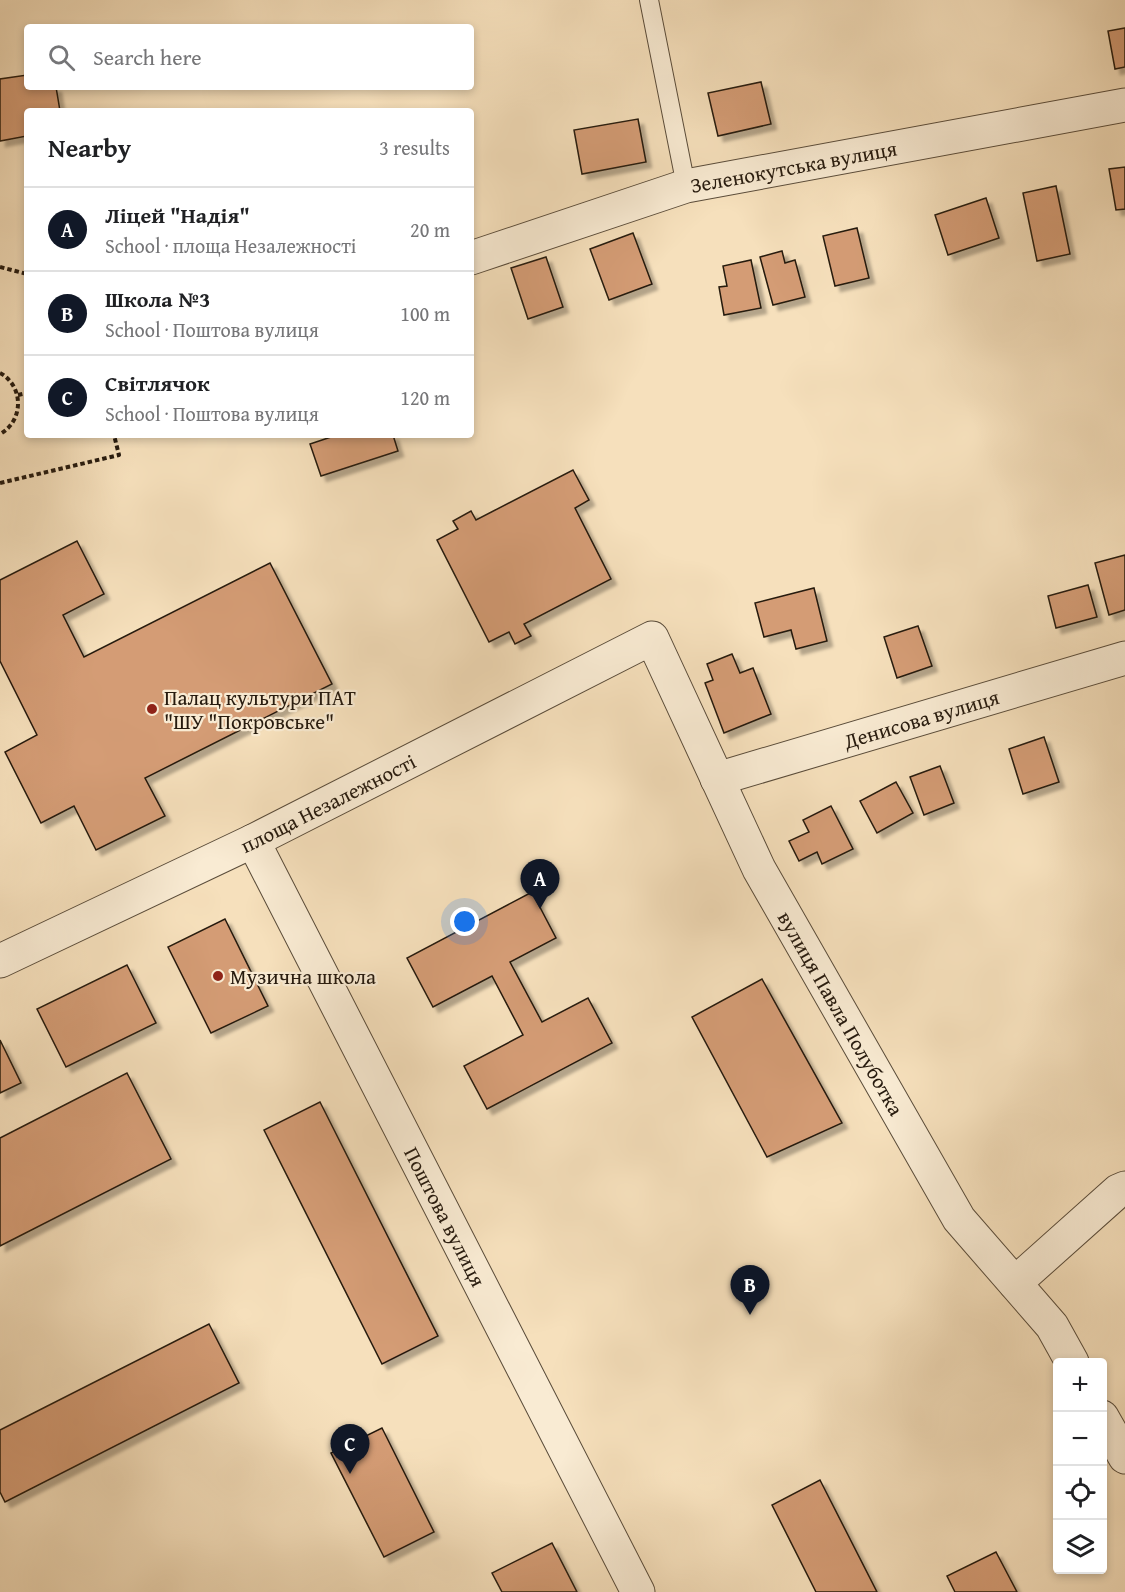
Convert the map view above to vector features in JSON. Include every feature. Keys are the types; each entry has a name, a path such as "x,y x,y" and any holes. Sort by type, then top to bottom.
{"street":[{"name":"Зеленокутська вулиця","path":"474,257 686,186 1125,105"},
{"name":"вулиця Павла Полуботка","path":"652,638 759,869 959,1219 1052,1326 1070,1358"},
{"name":"площа Незалежності","path":"0,961 253,841 652,638"},
{"name":"Денисова вулиця","path":"717,779 1125,658"},
{"name":"Поштова вулиця","path":"253,841 638,1592"},
{"path":"1015,1283 1118,1191 1125,1188"},
{"path":"1107,1426 1125,1457"}],"lane":[{"path":"649,0 686,186"}],"path":[{"path":"0,267 24,273"},
{"path":"0,373 13,384 18,395 17,415 12,424 0,434"},
{"path":"18,395 24,394"},
{"path":"0,483 119,456 115,438"}],"building":[{"path":"1125,28 1125,67 1115,69 1108,31"},
{"path":"24,75 24,90 56,90 60,108 24,108 24,137 0,141 0,79"},
{"path":"761,82 771,124 718,136 708,93"},
{"path":"638,119 646,162 582,174 574,130"},
{"path":"1125,167 1125,209 1116,210 1109,169"},
{"path":"1056,186 1070,254 1037,261 1023,193"},
{"path":"986,198 999,238 948,255 935,215"},
{"path":"857,228 869,278 835,286 823,236"},
{"path":"633,233 652,284 609,300 590,249"},
{"path":"782,251 785,263 795,260 805,297 773,305 760,257"},
{"path":"546,257 563,307 528,319 511,268"},
{"path":"751,260 761,308 724,315 719,287 727,286 723,266"},
{"path":"328,438 394,438 398,451 321,476 310,444"},
{"path":"573,470 589,500 575,508 611,579 524,624 531,636 515,644 509,632 489,642 437,540 458,529 453,521 471,511 476,520"},
{"name":"Палац культури ПАТ \"ШУ \"Покровське\"","path":"77,541 104,594 63,615 84,657 270,563 332,684 145,778 165,816 96,850 74,806 41,823 5,752 37,735 0,661 0,580"},
{"path":"1125,555 1125,610 1109,615 1095,563"},
{"path":"1088,585 1097,617 1056,628 1048,596"},
{"path":"814,588 827,641 796,649 791,630 764,637 755,603"},
{"path":"918,626 932,666 897,678 884,637"},
{"path":"732,654 740,673 753,668 771,714 724,733 705,683 713,680 707,664"},
{"path":"1044,737 1059,782 1023,794 1009,749"},
{"path":"940,766 954,803 924,815 910,777"},
{"path":"896,782 913,813 877,833 860,801"},
{"path":"831,806 853,849 822,864 817,852 799,861 789,841 809,832 803,820"},
{"path":"532,892 556,938 510,962 542,1022 588,998 612,1043 487,1109 464,1066 523,1035 492,976 433,1007 407,958"},
{"name":"Музична школа","path":"225,919 268,1006 211,1033 168,947"},
{"path":"127,965 156,1023 66,1067 37,1009"},
{"path":"762,979 842,1123 767,1157 692,1017"},
{"path":"0,1040 21,1083 0,1093"},
{"path":"127,1073 171,1159 0,1246 0,1138"},
{"path":"320,1102 438,1336 382,1364 264,1130"},
{"path":"209,1324 239,1383 5,1502 0,1492 0,1430"},
{"path":"382,1428 434,1532 384,1557 331,1453"},
{"path":"820,1480 877,1592 816,1592 772,1505"},
{"path":"552,1543 577,1592 502,1592 492,1573"},
{"path":"996,1552 1017,1592 955,1592 947,1576"}],"place":[{"name":"Палац культури ПАТ \"ШУ \"Покровське\"","path":"152,709"},
{"name":"Ліцей \"Надія\"","path":"540,909"},
{"name":"Музична школа","path":"218,976"},
{"name":"Школа №3","path":"750,1315"},
{"name":"Світлячок","path":"350,1474"}]}
